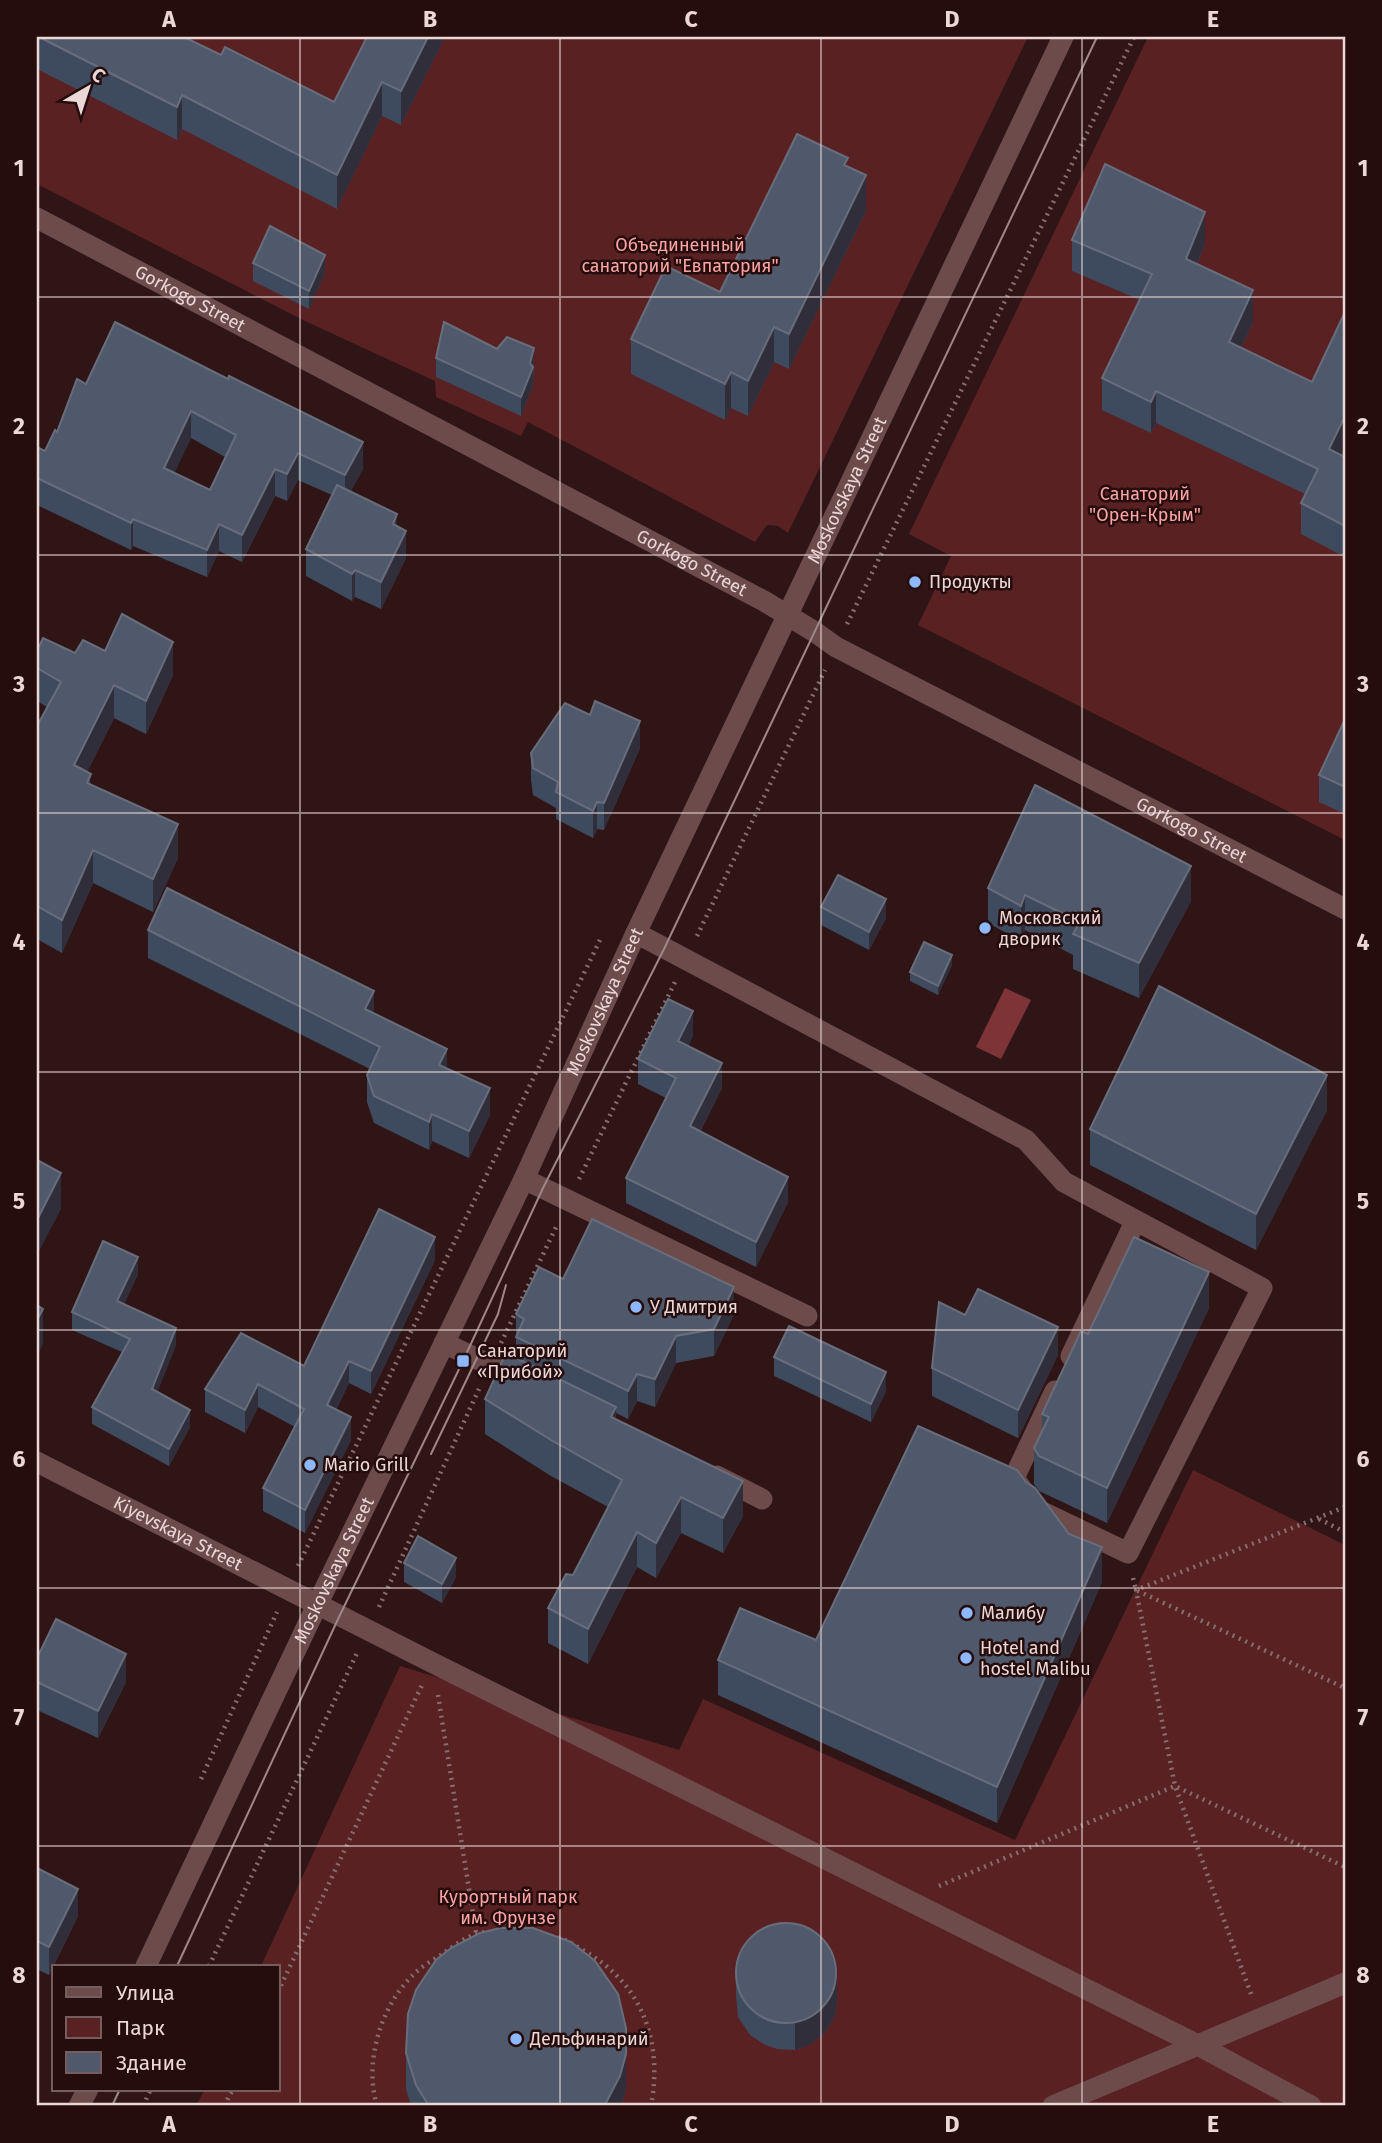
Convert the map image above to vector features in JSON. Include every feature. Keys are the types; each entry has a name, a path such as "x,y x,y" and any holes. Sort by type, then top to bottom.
{"street":[{"name":"Moskovskaya Street","path":"146,1965 317,1605 524,1179 636,933 1063,37"},
{"name":"Gorkogo Street","path":"37,218 789,616 836,647 1345,909"},
{"path":"636,933 1027,1139 1064,1182 1262,1288 1128,1553 1036,1509 1014,1478 1135,1222"},
{"path":"524,1179 807,1316"},
{"path":"444,1343 540,1390"},
{"name":"Kiyevskaya Street","path":"37,1462 317,1605 1198,2045 1311,2106"},
{"path":"700,1468 762,1499"},
{"path":"1053,2106 1345,1983"},
{"path":"79,2106 87,2090"}],"path":[{"path":"209,1965 568,1202 1134,37"},
{"path":"197,1790 286,1589 605,929"},
{"path":"1136,1590 1345,1507"},
{"path":"1318,1518 1345,1532"},
{"path":"1128,1553 1175,1786 1259,2017"},
{"path":"1136,1590 1345,1688"},
{"path":"433,1662 476,1933"},
{"path":"280,1988 433,1662"},
{"path":"906,1899 1175,1786 1345,1867"},
{"path":"377,2106 373,2055 388,2009 413,1975 476,1933 489,1932"},
{"path":"539,1934 563,1938 607,1964 638,2001 654,2046 656,2083 651,2106"},
{"path":"143,2106 151,2090"},
{"path":"225,2106 233,2090"}],"green space":[{"name":"Объединенный санаторий \"Евпатория\"","path":"37,37 1028,37 788,533 778,526 767,525 755,542 528,422 521,436 436,397 435,381 305,321 37,184"},
{"name":"Санаторий \"Орен-Крым\"","path":"1148,37 1345,37 1343,839 918,625 951,556 909,534"},
{"name":"Курортный парк им. Фрунзе","path":"1193,1470 1345,1545 1345,2106 196,2106 204,2090 280,2090 280,1965 261,1965 400,1666 679,1750 703,1699 1015,1840"}],"shaded area":[{"path":"1005,988 1031,1000 1001,1059 976,1047"}],"building":[{"path":"39,37 184,37 221,55 225,47 334,102 367,37 428,37 401,91 382,82 337,175 182,95 177,107"},
{"path":"797,134 848,158 844,165 866,175 789,334 774,327 748,381 731,372 725,384 631,339 666,266 720,292"},
{"path":"1105,164 1205,212 1186,259 1253,290 1229,342 1312,382 1345,312 1345,416 1329,449 1345,457 1345,526 1301,503 1318,469 1156,391 1151,402 1102,378 1152,274 1072,240"},
{"path":"270,226 325,255 309,291 253,263"},
{"path":"115,322 363,442 345,475 298,453 287,474 275,469 242,535 219,524 207,550 133,519 131,523 37,478 37,447 45,451 55,430 57,432 77,379 86,384","holes":["191,411 236,435 210,490 164,468"]},
{"path":"444,322 497,349 507,337 534,348 530,363 533,367 521,397 436,358"},
{"path":"337,485 397,514 393,524 406,531 381,582 355,570 352,574 306,549"},
{"path":"122,614 173,642 146,701 114,685 74,765 91,774 87,783 178,824 153,879 93,850 62,920 37,906 37,726 61,682 37,668 37,651 43,638 75,653 83,640 105,651"},
{"path":"595,701 640,721 604,803 597,802 593,811 556,792 558,782 533,768 531,753 565,703 590,715"},
{"path":"1345,719 1345,787 1319,775"},
{"path":"1035,785 1191,866 1139,963 1073,934 1080,922 1025,895 1021,906 988,888"},
{"path":"838,875 886,899 869,932 821,907"},
{"path":"167,888 374,991 365,1009 447,1049 439,1065 490,1088 469,1131 432,1114 429,1122 374,1096 367,1075 380,1047 148,930"},
{"path":"924,942 952,955 938,986 910,972"},
{"path":"1159,986 1327,1075 1256,1214 1090,1129"},
{"path":"668,999 693,1011 678,1041 722,1063 690,1126 788,1177 756,1242 626,1178 676,1078 638,1059"},
{"path":"37,1160 61,1173 37,1220"},
{"path":"379,1209 435,1237 371,1371 349,1361 327,1405 351,1417 305,1510 263,1488 304,1409 258,1384 245,1410 205,1389 241,1333 304,1366"},
{"path":"592,1219 734,1287 714,1329 676,1336 655,1379 637,1374 628,1391 516,1337 524,1319 516,1314 539,1267 563,1279"},
{"path":"1134,1237 1209,1272 1107,1488 1039,1456 1034,1448 1049,1417 1042,1414 1081,1331 1088,1334"},
{"path":"103,1241 138,1257 117,1301 176,1328 152,1389 190,1410 169,1449 92,1407 130,1339 72,1312"},
{"path":"978,1289 1058,1327 1018,1410 932,1368 939,1302 965,1315"},
{"path":"37,1305 43,1309 37,1320"},
{"path":"789,1326 886,1372 871,1404 774,1357"},
{"path":"506,1353 616,1407 611,1417 743,1481 723,1518 681,1497 656,1543 637,1532 588,1629 548,1608 566,1574 573,1575 622,1480 485,1399"},
{"name":"Малибу","path":"918,1426 1017,1470 1026,1482 1035,1488 1069,1534 1102,1547 997,1787 718,1660 740,1608 816,1640"},
{"path":"418,1536 456,1558 442,1584 404,1563"},
{"path":"56,1619 126,1654 98,1711 37,1682 37,1658"},
{"path":"37,1868 78,1889 49,1947 37,1941"},
{"path":"786,1923 814,1931 828,1945 836,1973 828,2001 814,2015 786,2023 758,2015 744,2001 736,1973 744,1945 758,1931"},
{"name":"Дельфинарий","path":"500,1928 533,1928 571,1942 595,1961 618,1994 626,2028 626,2054 620,2076 603,2106 429,2106 416,2085 406,2053 408,2014 416,1990 436,1960 451,1948 480,1933"}],"tram line":[{"path":"177,1965 543,1188 664,949 1097,37"},
{"path":"431,1454 498,1314 506,1285"},
{"path":"112,2106 120,2090"}],"place":[{"name":"Продукты","path":"915,582"},
{"name":"Московский дворик","path":"985,928"},
{"name":"У Дмитрия","path":"636,1307"},
{"name":"Санаторий «Прибой»","path":"463,1361"},
{"name":"Mario Grill","path":"310,1465"},
{"name":"Малибу","path":"967,1613"},
{"name":"Hotel and hostel Malibu","path":"966,1658"},
{"name":"Дельфинарий","path":"516,2039"}]}
